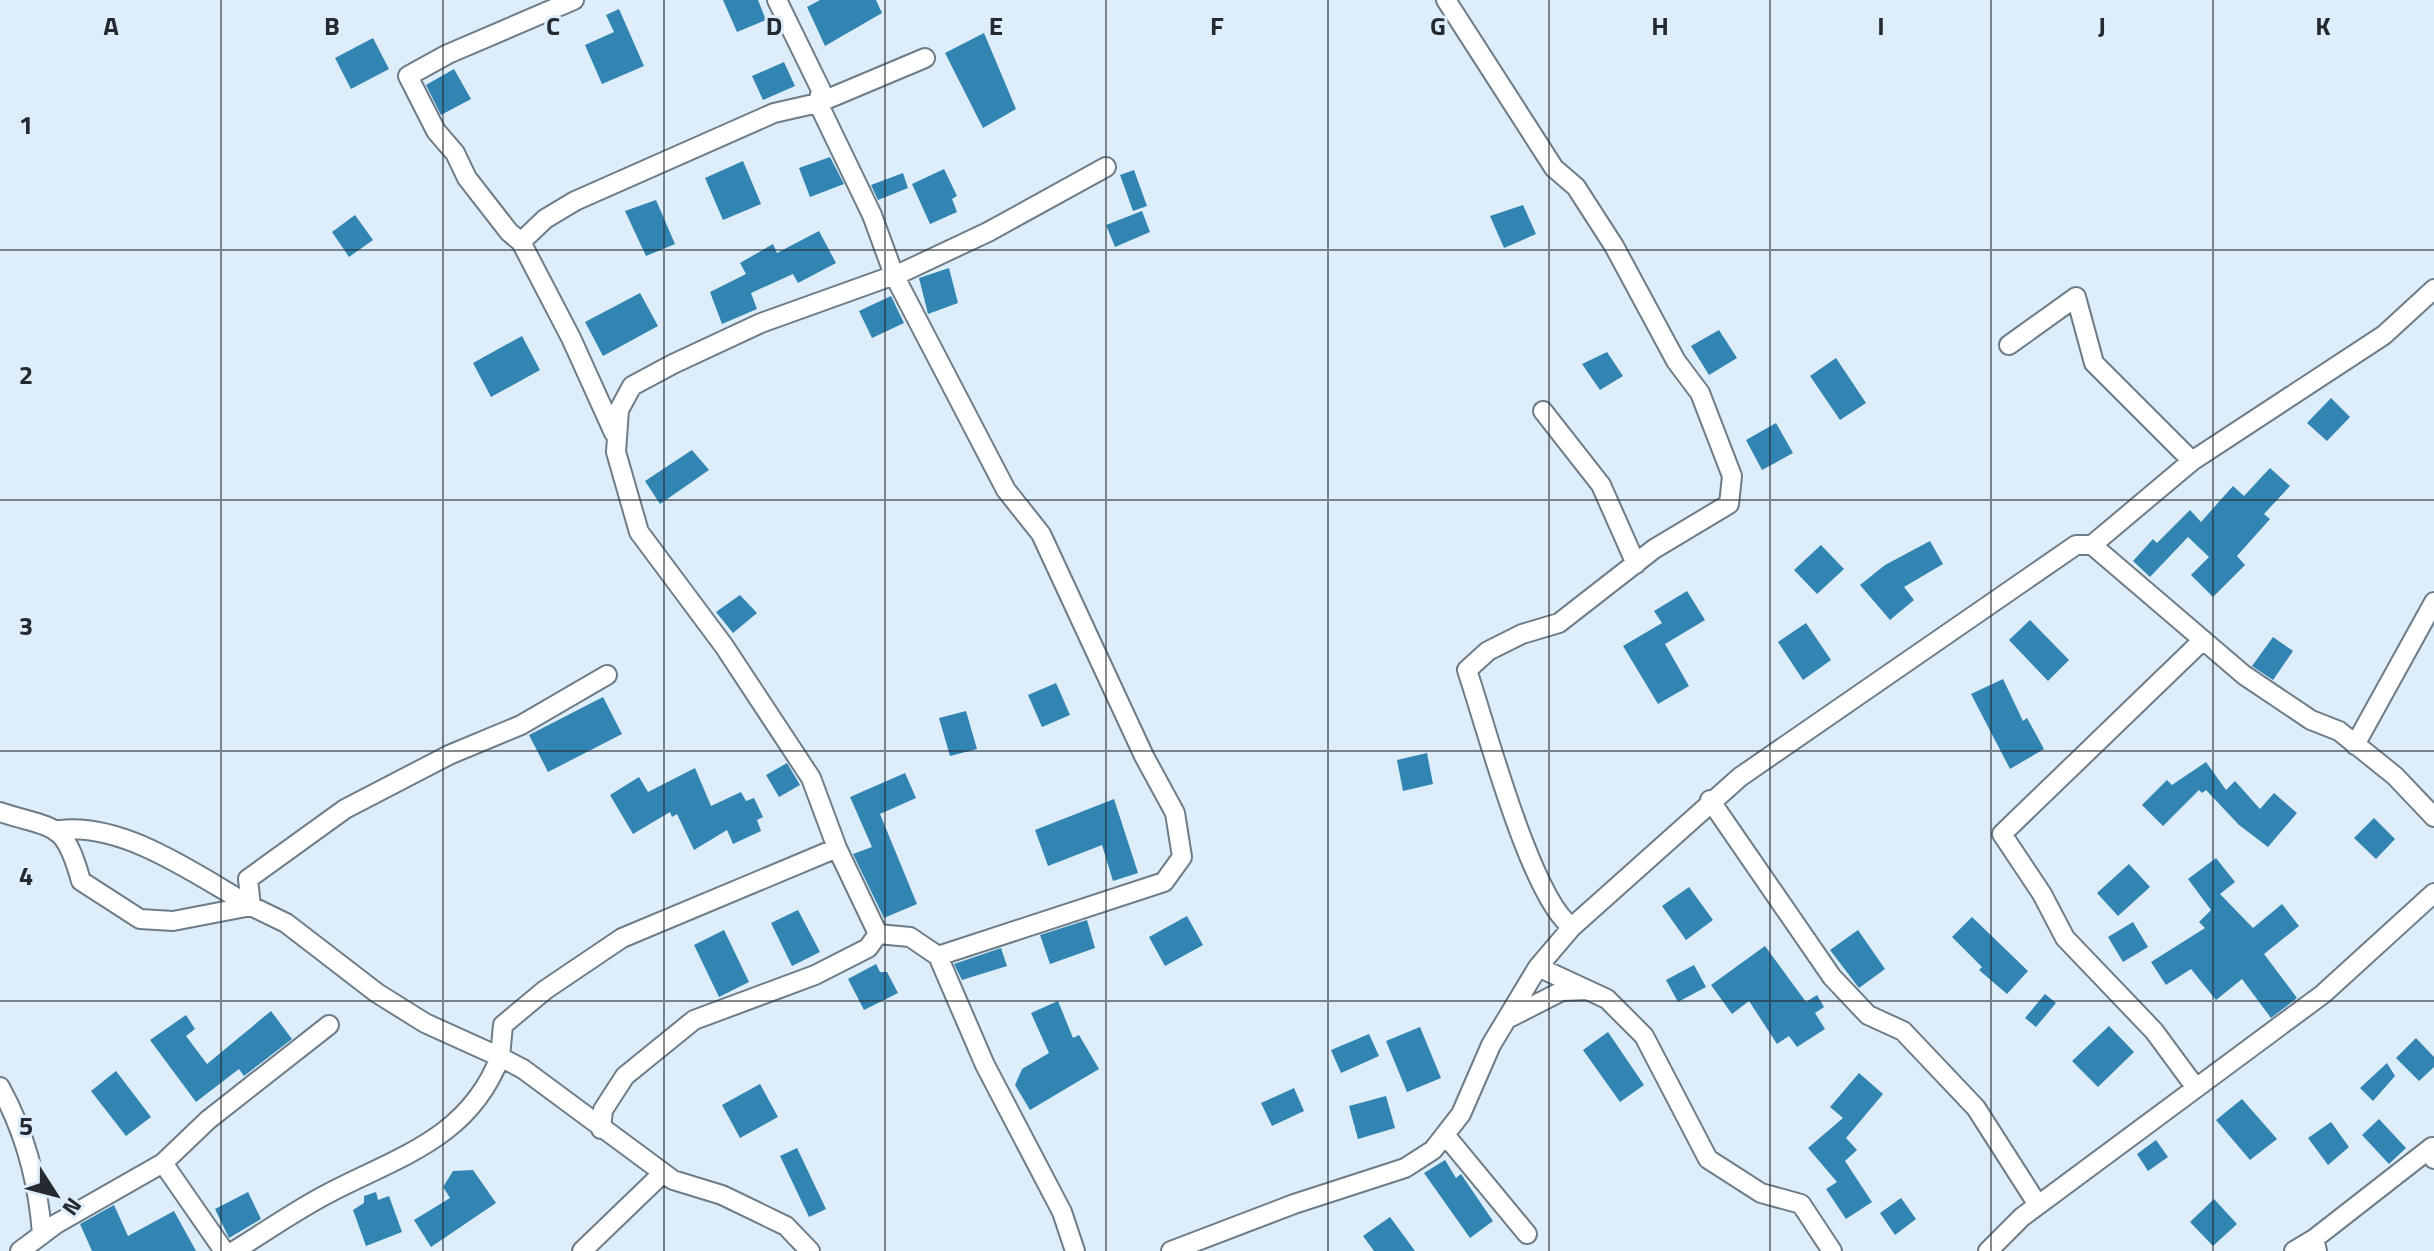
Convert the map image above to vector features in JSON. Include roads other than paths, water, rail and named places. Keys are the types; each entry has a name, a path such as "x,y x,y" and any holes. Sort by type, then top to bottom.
{"street":[{"path":"574,0 448,54 408,76 436,131 455,153 467,178 509,232 521,242 609,418 639,532 724,646 811,778 837,848 878,934"},
{"path":"777,0 821,90 818,103 872,215 894,275 1006,490 1041,534 1144,756 1175,813 1182,857 1164,882 938,956"},
{"path":"1446,0 1554,168 1576,187 1614,246 1676,361 1700,393 1732,476 1729,504 1636,564 1559,623 1499,645 1467,670 1541,883 1561,920 1572,927"},
{"path":"521,242 545,219 575,201 774,113 818,103 925,58"},
{"path":"617,444 619,410 632,386 761,323 894,275 988,232 1106,167"},
{"path":"1171,1251 1294,1204 1405,1168 1433,1150 1461,1114 1491,1045 1538,967 1572,927 1710,800 2076,545 2092,545 2192,461 2384,335 2434,289"},
{"path":"2009,345 2076,297 2094,363 2192,461"},
{"path":"1543,411 1601,485 1636,564"},
{"path":"2092,545 2244,675 2311,720 2339,731 2395,776 2434,817"},
{"path":"2355,745 2434,602"},
{"path":"2196,1088 2154,1031 2065,938 2042,894 2002,834 2203,640"},
{"path":"251,906 248,879 345,809 449,755 521,725 607,675"},
{"path":"1710,800 1832,977 1868,1015 1903,1031 1976,1108 2038,1205"},
{"path":"0,812 60,830 87,827 124,836 286,923 377,993 425,1023 523,1069 663,1173 722,1195 786,1226 810,1251"},
{"path":"60,830 71,847 81,881 140,919 173,921 251,906"},
{"path":"234,1251 329,1193 390,1167 473,1108 489,1086 500,1057 503,1025 545,990 622,938 837,848"},
{"path":"1988,1251 2038,1205 2323,994 2434,893"},
{"path":"878,934 910,937 938,956 985,1065 1062,1212 1075,1251"},
{"path":"601,1129 603,1110 625,1076 694,1020 815,975 868,948 878,934"},
{"path":"1538,967 1607,999 1644,1036 1708,1159 1761,1193 1801,1204 1832,1251"},
{"path":"1510,1018 1562,991 1590,989"},
{"path":"24,1250 42,1234 125,1182 163,1163 208,1120 329,1025"},
{"path":"0,1087 17,1118 39,1188 42,1234"},
{"path":"1446,1136 1527,1234"},
{"path":"2294,1251 2315,1245 2433,1150"},
{"path":"163,1163 224,1251"},
{"path":"582,1251 663,1173"}]}
